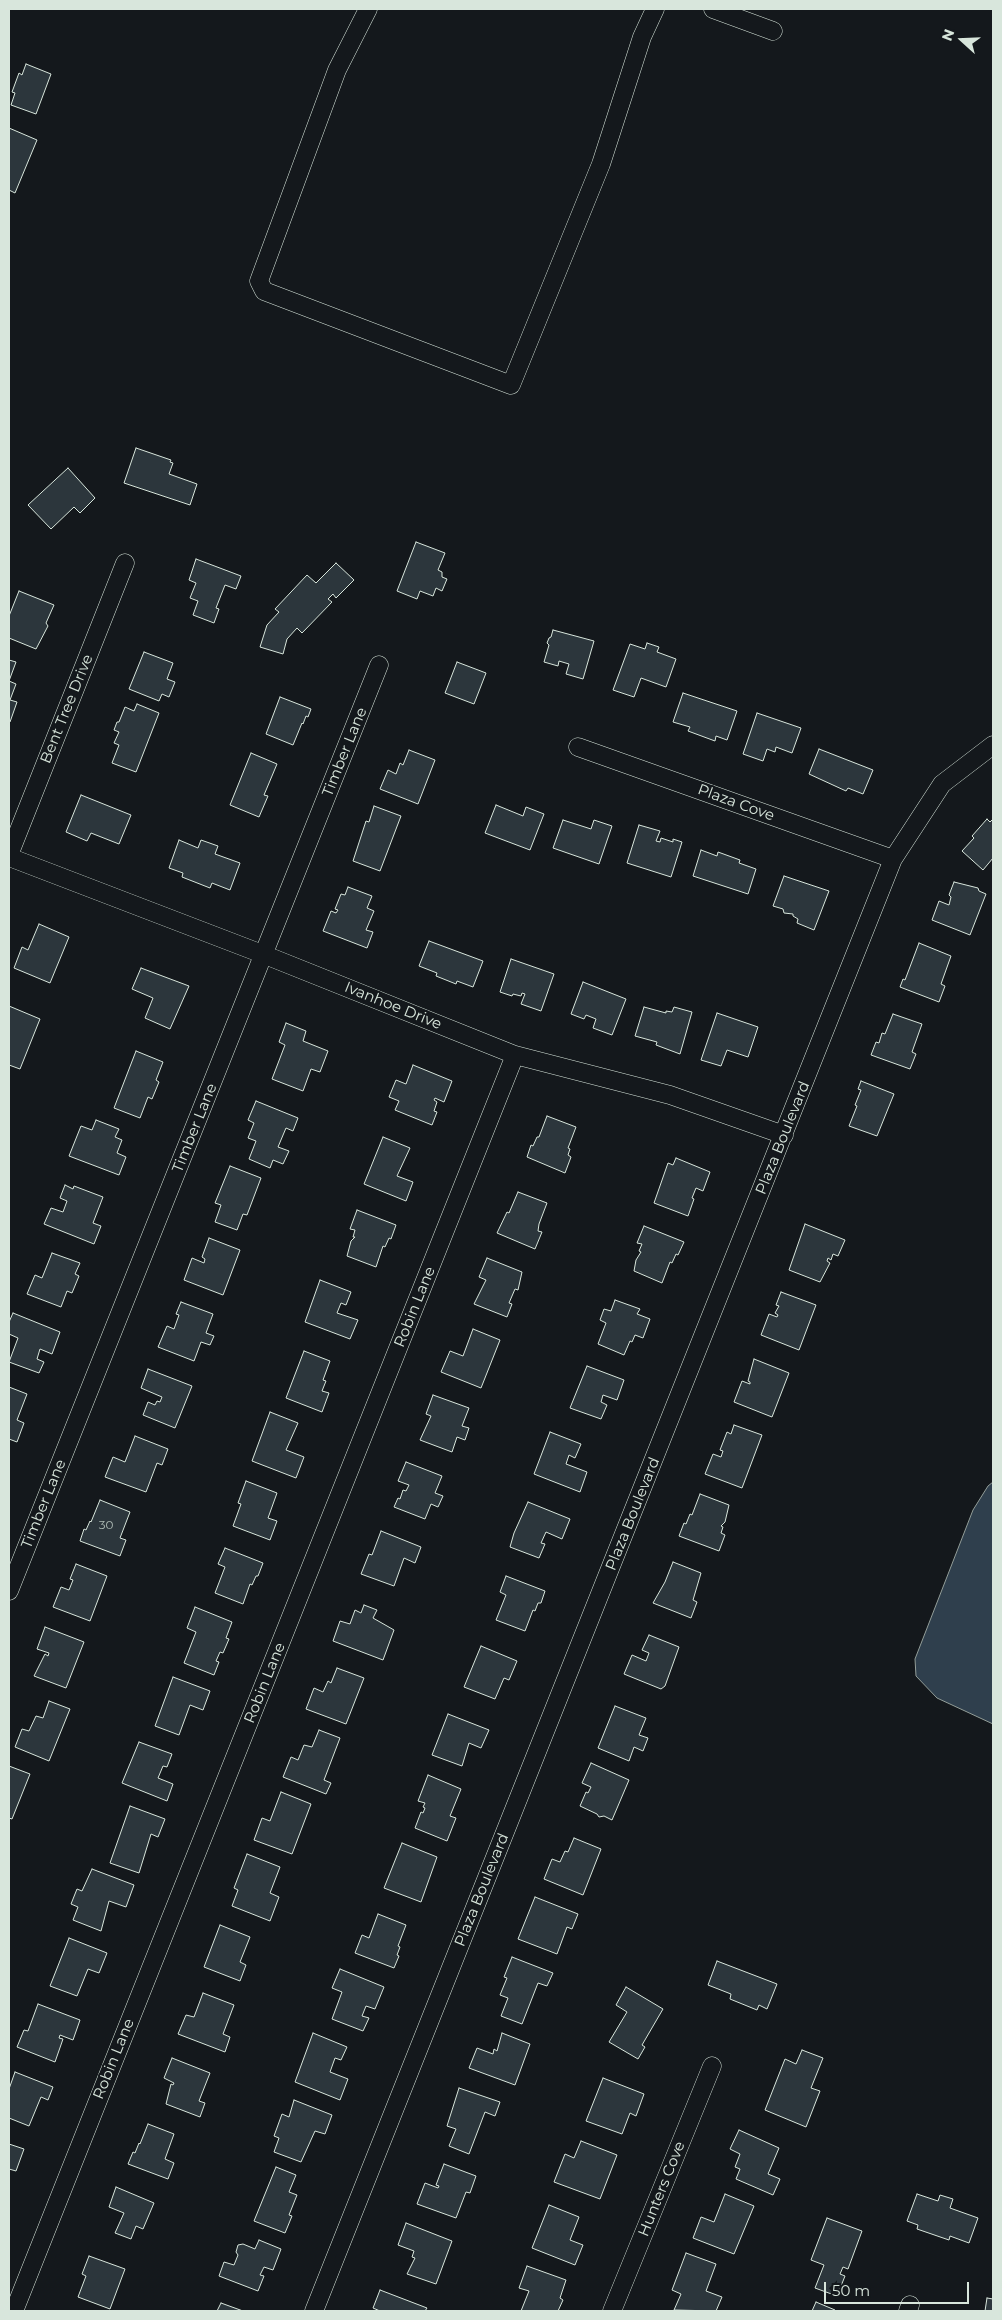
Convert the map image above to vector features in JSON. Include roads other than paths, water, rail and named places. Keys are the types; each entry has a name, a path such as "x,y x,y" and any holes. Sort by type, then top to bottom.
{"street":[{"path":"368,9 337,70 311,136 259,281 264,291 511,385 601,164 642,36 655,9"},
{"path":"713,9 773,31"},
{"name":"Bent Tree Drive","path":"9,856 125,563"},
{"name":"Timber Lane","path":"9,1591 265,955 379,665"},
{"name":"Plaza Boulevard","path":"314,2311 893,859 942,784 993,745"},
{"name":"Plaza Cove","path":"578,747 893,859"},
{"name":"Ivanhoe Drive","path":"9,856 516,1055 670,1095 784,1135"},
{"name":"Robin Lane","path":"14,2311 516,1055"},
{"name":"Hunters Cove","path":"612,2311 712,2066"}],"water":[{"path":"993,1482 993,1724 937,1698 916,1676 915,1659 973,1510 988,1486"}]}
